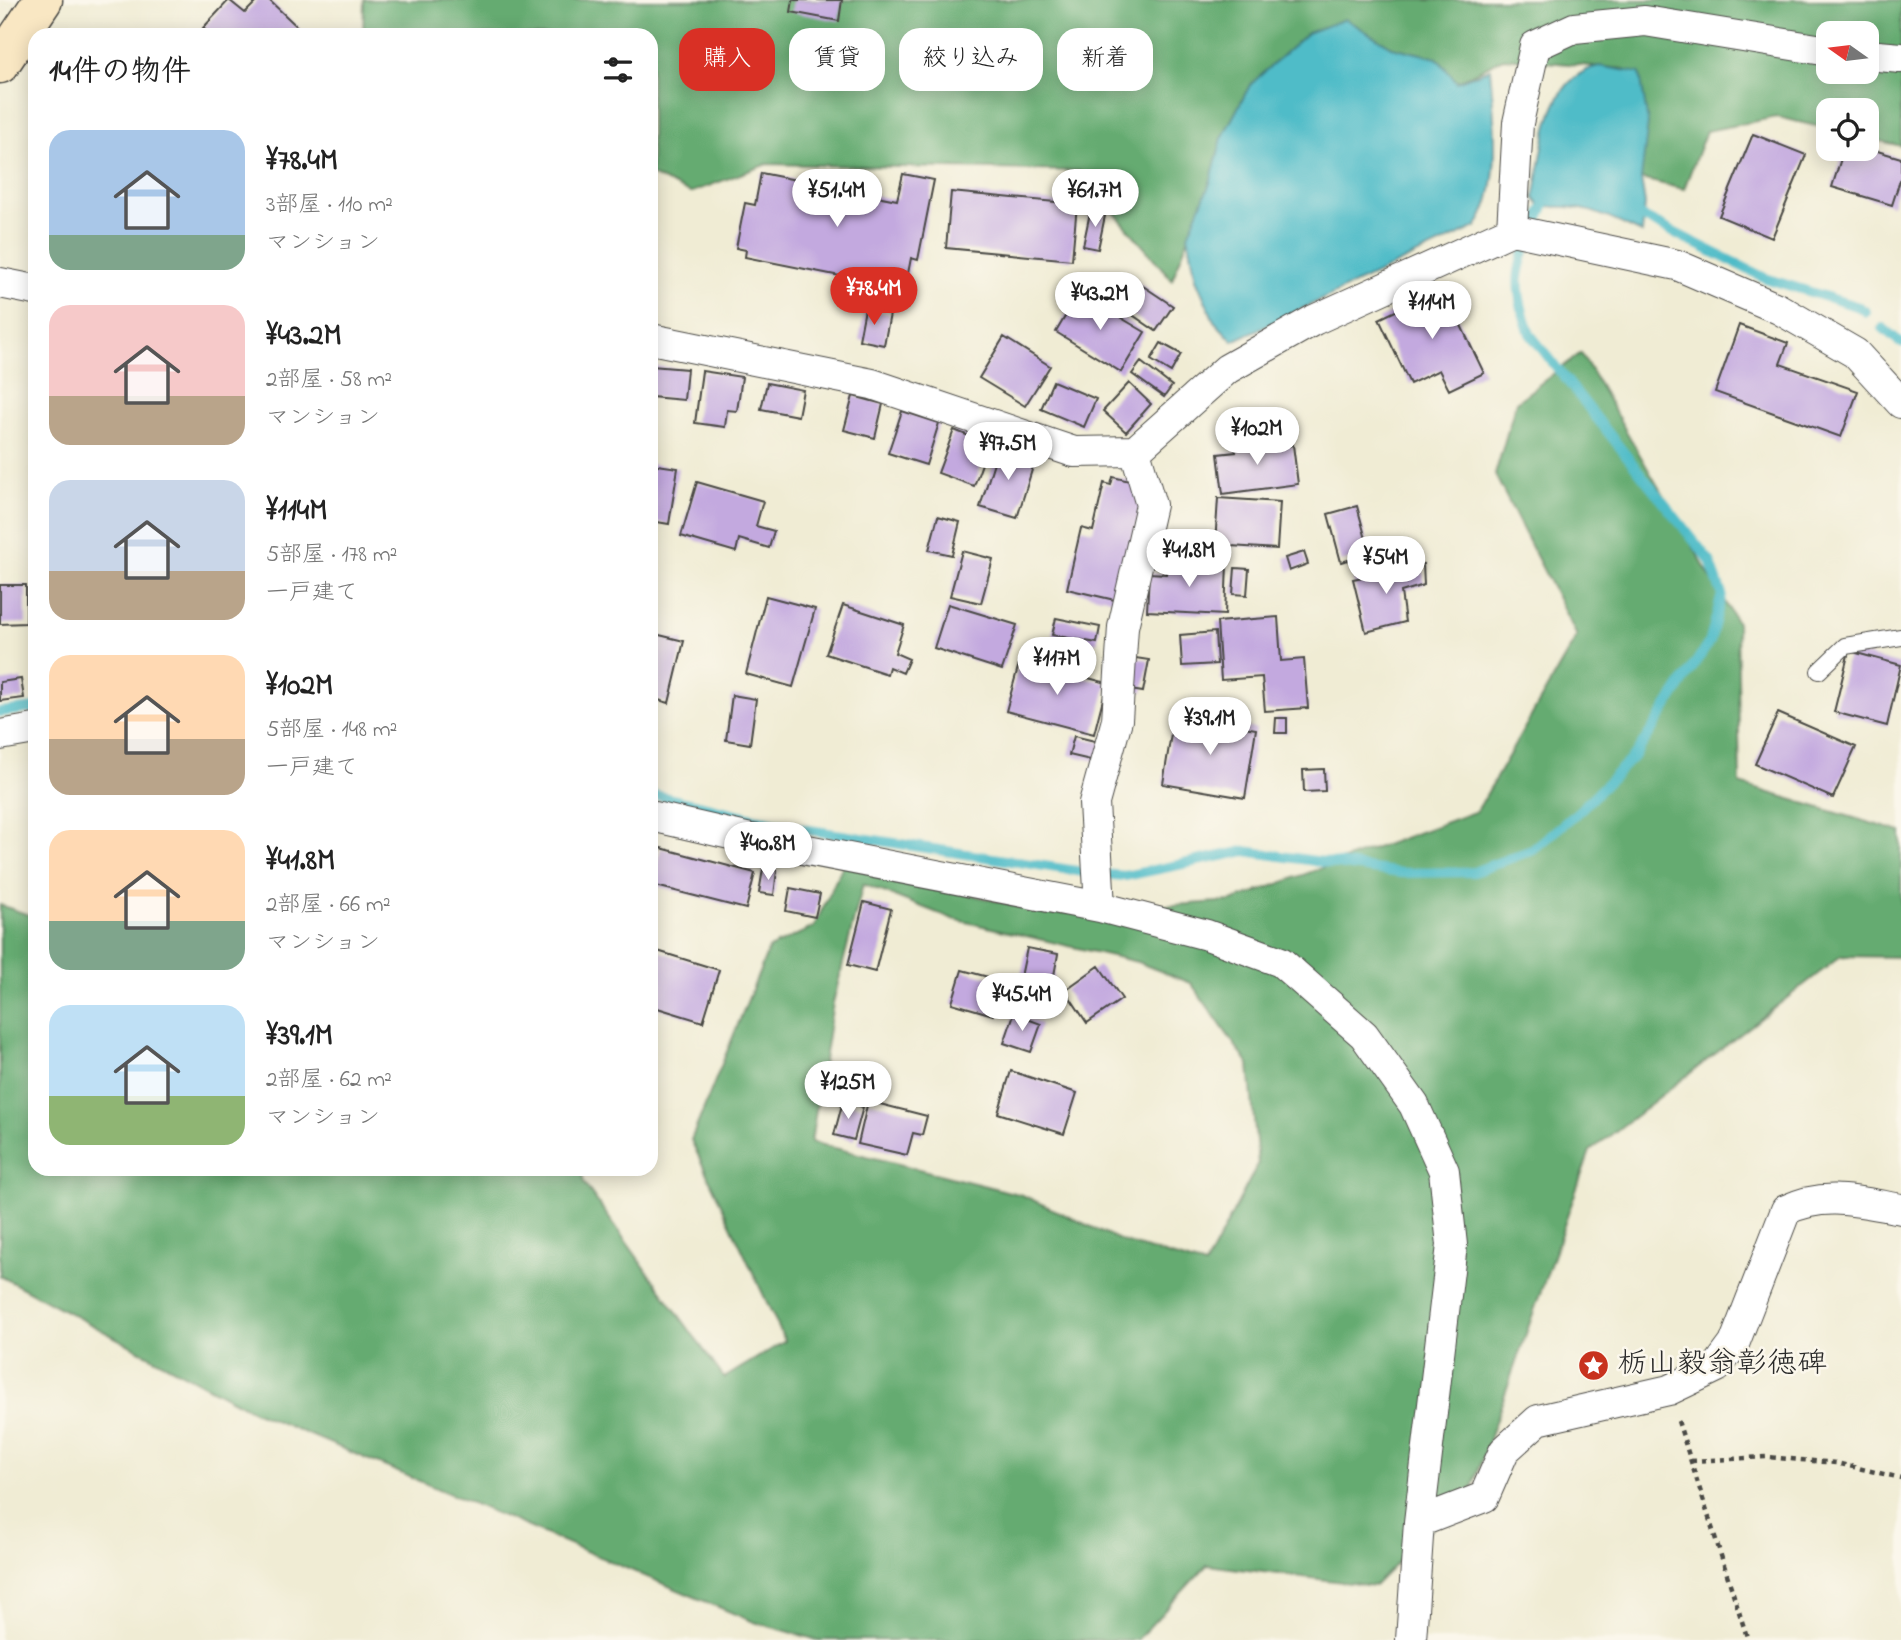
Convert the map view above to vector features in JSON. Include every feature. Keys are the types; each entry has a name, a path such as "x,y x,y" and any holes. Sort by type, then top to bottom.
{"street":[{"path":"0,64 43,0"},
{"path":"1512,230 1518,123 1535,46 1574,28 1646,21 1816,49"},
{"path":"1880,56 1901,58"},
{"path":"658,341 872,384 1074,452 1135,451 1227,369 1314,320 1512,230 1677,264 1779,309 1855,353 1901,403"},
{"path":"0,283 28,289"},
{"path":"1099,896 1094,803 1117,720 1123,627 1151,505 1135,451"},
{"path":"0,735 28,730"},
{"path":"658,818 751,839 1099,896 1281,962 1364,1035 1414,1105 1444,1171 1452,1245 1419,1522 1411,1640"},
{"path":"1419,1522 1484,1497 1504,1451 1538,1420 1668,1390 1717,1367 1734,1344 1786,1210 1804,1201 1832,1197 1901,1209"}],"lane":[{"path":"1819,671 1844,646 1901,637"}],"path":[{"path":"1668,1390 1748,1640"},
{"path":"1691,1461 1767,1457 1836,1463 1901,1478"}],"green space":[{"path":"364,0 1901,0 1901,146 1879,141 1879,98 1816,98 1816,126 1777,117 1706,131 1684,189 1641,179 1624,69 1503,58 1457,82 1437,58 1392,47 1345,19 1307,33 1250,85 1222,138 1210,183 1172,280 1079,171 767,164 690,193 658,178 658,28 363,28"},
{"path":"1581,353 1737,623 1740,784 1901,832 1901,957 1841,956 1590,1151 1472,1488 1374,1586 1207,1565 1137,1640 818,1640 754,1622 253,1411 0,1276 0,905 28,915 28,1176 582,1176 584,1183 724,1378 785,1341 691,1140 769,948 814,927 844,863 1048,914 1232,901 1477,811 1577,636 1495,475 1516,402","holes":["863,884 953,919 1137,962 1191,983 1249,1065 1258,1164 1205,1266 1124,1242 1022,1195 811,1142 833,1003"]}],"water":[{"path":"1345,19 1392,47 1437,58 1457,82 1490,69 1495,151 1491,193 1485,211 1476,227 1233,341 1214,321 1196,279 1188,235 1210,183 1222,138 1250,85 1307,33"},
{"path":"1599,66 1640,73 1648,123 1641,179 1645,204 1642,233 1606,216 1582,209 1542,208 1534,198 1544,139 1557,101 1567,85 1581,73"}],"building":[{"path":"229,0 245,13 258,0 269,0 299,28 203,28"},
{"path":"793,0 842,0 839,21 791,12"},
{"path":"1753,134 1806,155 1772,238 1719,216"},
{"path":"1879,152 1901,158 1901,177 1892,205 1832,187 1840,161 1879,161"},
{"path":"761,173 897,200 903,174 934,180 918,260 911,258 905,289 745,257 746,250 736,248 745,203 755,205"},
{"path":"951,192 1077,204 1072,260 946,248"},
{"path":"1091,208 1106,211 1098,249 1083,246"},
{"path":"1134,280 1173,306 1156,331 1118,305"},
{"path":"1443,288 1484,373 1449,390 1439,370 1410,384 1379,319"},
{"path":"1079,293 1145,332 1121,372 1056,332"},
{"path":"865,309 890,314 884,345 859,340"},
{"path":"1739,325 1788,343 1780,364 1858,391 1841,437 1715,392"},
{"path":"1004,337 1050,366 1025,406 979,378"},
{"path":"1161,343 1181,354 1171,372 1151,360"},
{"path":"1141,362 1172,386 1164,397 1132,374"},
{"path":"658,367 687,369 684,400 658,398"},
{"path":"702,371 742,377 737,411 727,410 725,427 695,423"},
{"path":"1053,381 1096,399 1084,427 1041,409"},
{"path":"767,383 803,390 798,416 761,409"},
{"path":"1129,383 1151,404 1126,432 1103,411"},
{"path":"853,396 883,404 875,438 844,430"},
{"path":"902,411 939,423 926,465 888,453"},
{"path":"954,430 989,444 974,486 938,473"},
{"path":"1263,438 1264,449 1293,445 1298,484 1223,494 1218,454 1236,452 1234,441"},
{"path":"999,446 1036,457 1017,518 980,507"},
{"path":"658,465 678,468 669,524 658,522"},
{"path":"1113,477 1138,483 1144,494 1119,601 1067,589 1081,528 1093,531 1104,483 1111,485"},
{"path":"697,482 763,501 756,526 774,531 769,548 739,539 736,552 681,536"},
{"path":"1218,498 1280,502 1277,549 1215,545"},
{"path":"1357,506 1370,554 1341,562 1328,514"},
{"path":"938,516 960,522 952,555 929,550"},
{"path":"962,551 993,559 981,603 950,596"},
{"path":"1304,552 1308,564 1289,571 1285,558"},
{"path":"1167,561 1227,563 1225,615 1147,611 1149,573 1166,574"},
{"path":"1423,564 1424,585 1401,592 1405,622 1366,632 1353,579"},
{"path":"1235,568 1249,569 1247,595 1233,594"},
{"path":"0,585 26,585 26,623 0,624"},
{"path":"766,596 815,609 793,687 746,674"},
{"path":"948,604 1017,625 1002,670 934,648"},
{"path":"843,605 904,625 895,653 909,659 903,673 889,667 887,674 826,654"},
{"path":"1278,617 1281,661 1304,659 1308,708 1265,711 1262,677 1221,680 1217,622"},
{"path":"1056,618 1100,627 1097,643 1052,635"},
{"path":"1215,632 1217,664 1182,666 1180,635"},
{"path":"658,635 684,641 669,703 658,700"},
{"path":"1849,651 1901,665 1887,726 1834,712"},
{"path":"1129,657 1149,660 1143,692 1124,689"},
{"path":"1020,660 1107,683 1094,734 1006,711"},
{"path":"21,679 24,698 0,701 0,682"},
{"path":"732,695 756,699 750,744 726,740"},
{"path":"1778,713 1856,747 1833,798 1755,764"},
{"path":"1174,715 1256,729 1245,798 1163,784"},
{"path":"1276,718 1287,718 1287,733 1275,733"},
{"path":"1074,736 1103,743 1099,762 1069,755"},
{"path":"1324,769 1325,791 1304,792 1303,770"},
{"path":"661,848 755,873 746,909 658,887"},
{"path":"763,869 777,870 774,895 759,893"},
{"path":"790,888 820,894 815,917 786,911"},
{"path":"864,902 891,909 875,972 848,965"},
{"path":"1027,948 1058,954 1049,1002 1017,996"},
{"path":"658,951 719,970 703,1022 658,1008"},
{"path":"1099,966 1122,999 1087,1023 1065,990"},
{"path":"962,970 1003,981 993,1015 952,1003"},
{"path":"1014,1014 1041,1024 1031,1052 1004,1043"},
{"path":"1011,1071 1077,1093 1064,1134 998,1113"},
{"path":"843,1101 863,1107 854,1140 834,1135"},
{"path":"868,1101 927,1116 922,1135 913,1133 907,1155 858,1144"}],"waterway":[{"path":"658,796 796,828 1125,876 1245,851 1401,873 1474,872 1532,850 1578,812 1636,754 1710,641 1722,594 1710,561 1530,334 1519,295 1520,266 1546,202 1552,200"},
{"path":"1631,211 1765,278 1859,307 1866,312"},
{"path":"1883,328 1901,343"},
{"path":"0,712 28,709"}],"place":[{"name":"栃山毅翁彰徳碑","path":"1594,1365"}]}
